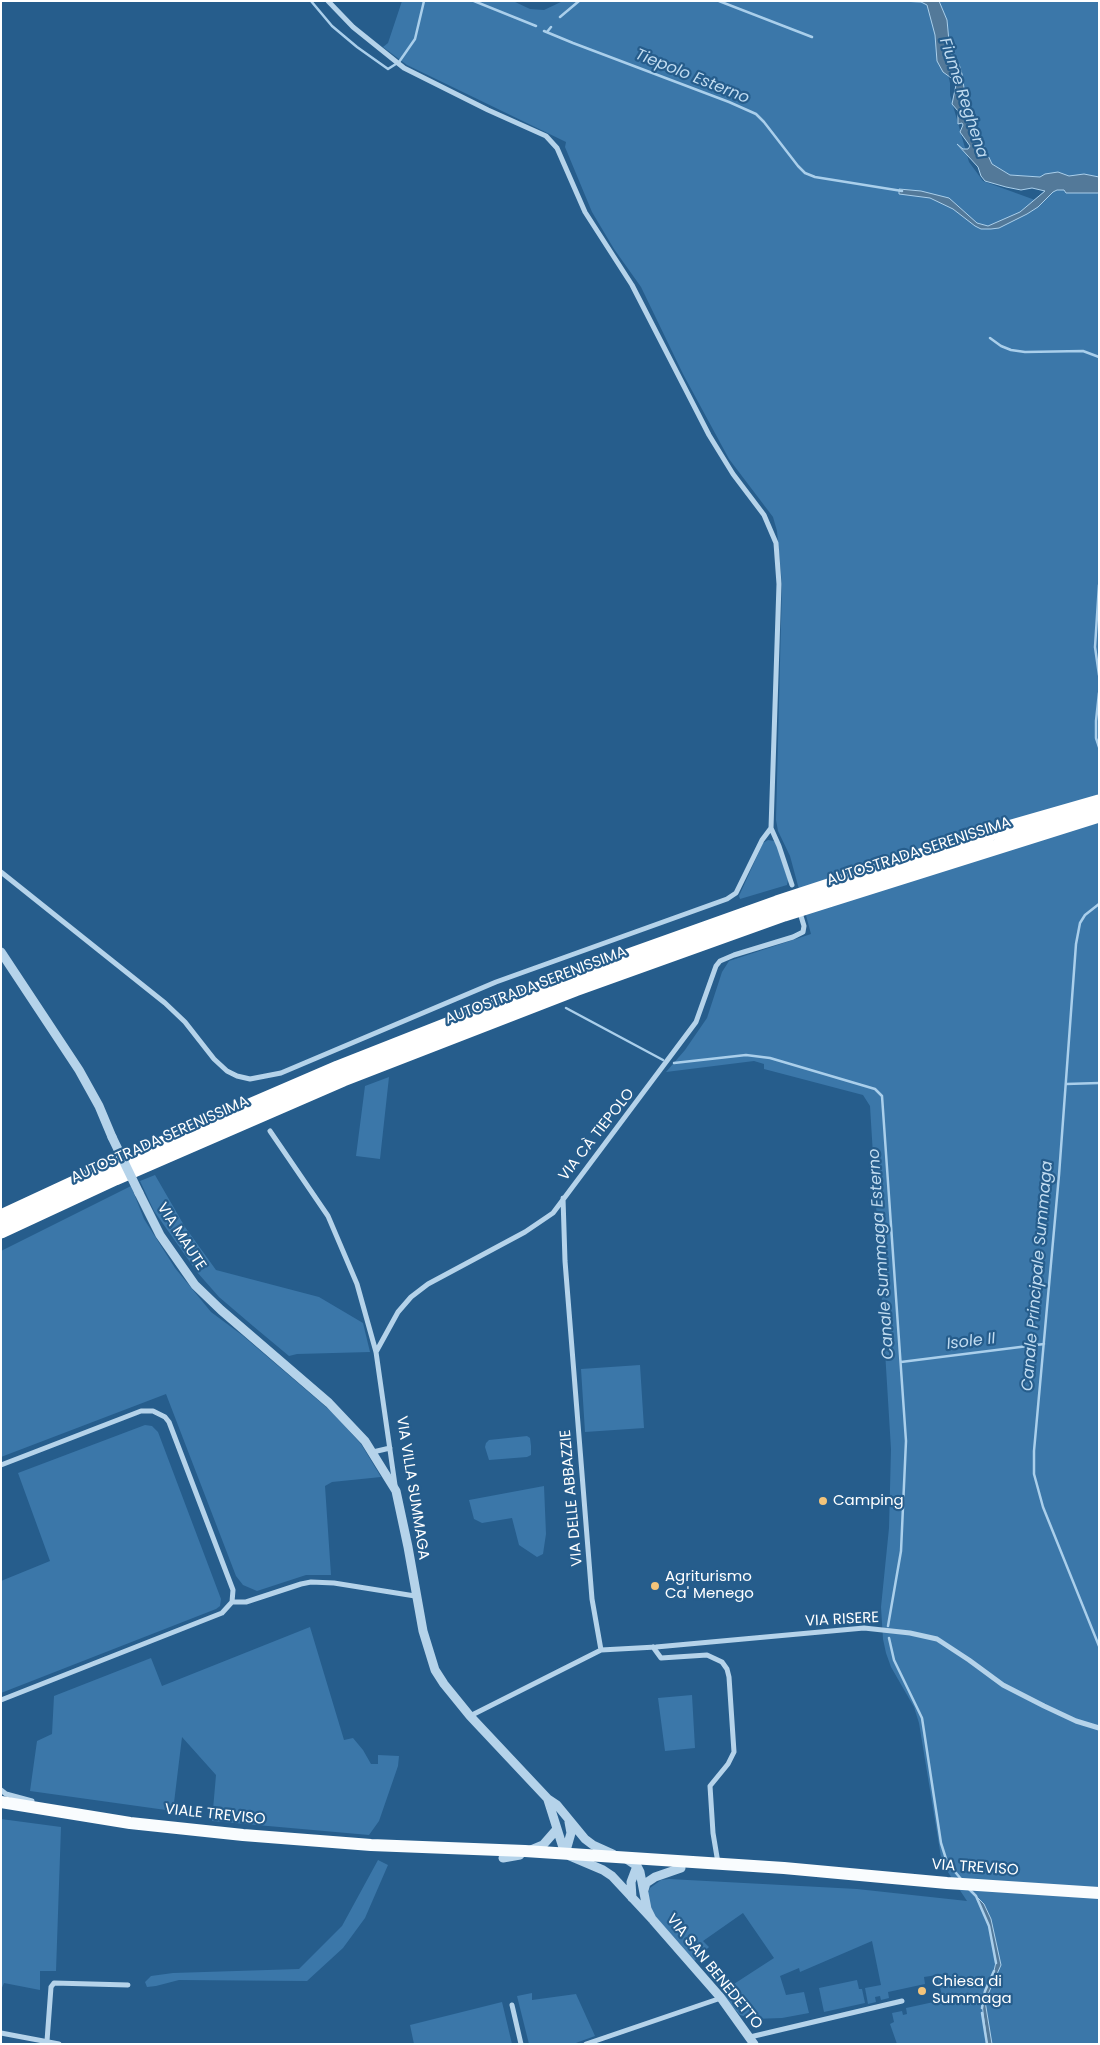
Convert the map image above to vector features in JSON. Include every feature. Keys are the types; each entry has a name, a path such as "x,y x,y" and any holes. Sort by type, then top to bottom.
{"highway":[{"name":"AUTOSTRADA SERENISSIMA","path":"1,1217 113,1165 338,1068 564,979 786,900 991,834 1099,802"},
{"name":"AUTOSTRADA SERENISSIMA","path":"1,1231 116,1178 326,1087 575,989 784,914 1099,815"}],"main road":[{"name":"VIALE TREVISO","path":"1,1802 130,1822 243,1836 427,1848 525,1851 632,1862"},
{"name":"VIALE TREVISO","path":"427,1848 451,1853 503,1858 584,1863 632,1862"},
{"name":"VIA TREVISO","path":"632,1862 700,1863 784,1868 971,1885 1099,1893"},
{"name":"VIA TREVISO","path":"632,1862 681,1868 798,1875 850,1875"}],"street":[{"path":"328,1 353,27 402,66 488,110 546,136 557,148 585,212 632,285 709,435 733,474 771,527 776,543 779,584 771,828 792,885"},
{"path":"1,872 165,1003 185,1022 214,1059 227,1072 250,1079 280,1073 496,982 727,899 736,893 762,840 771,828"},
{"name":"VIA CÀ TIEPOLO","path":"376,1352 398,1312 411,1297 428,1284 553,1213 629,1114 696,1022 716,966 720,961 803,932 804,926 801,916"},
{"name":"VIA MAUTE","path":"1,952 79,1070 99,1106 138,1193 160,1235 196,1285 221,1310 348,1421 373,1452 396,1491"},
{"name":"VIA VILLA SUMMAGA","path":"270,1131 328,1216 357,1284 376,1352 396,1491 408,1547 415,1596 435,1670 470,1716 548,1800 557,1805 569,1821 593,1845 632,1862"},
{"name":"VIA DELLE ABBAZZIE","path":"563,1198 565,1261 591,1580 601,1650"},
{"path":"1,1466 141,1411 153,1411 165,1417 169,1422 232,1590 232,1602 222,1613 1,1700"},
{"path":"373,1452 390,1448"},
{"path":"232,1602 246,1602 311,1582 334,1583 415,1596"},
{"name":"VIA RISERE","path":"601,1650 864,1628 923,1635 948,1645 1004,1685 1030,1699 1076,1721 1099,1728"},
{"path":"653,1647 661,1658 708,1655 722,1662 727,1669 734,1752 728,1764 710,1786 713,1833 718,1864"},
{"path":"470,1716 601,1650"},
{"path":"1,1790 6,1794 42,1804 84,1810 130,1822"},
{"path":"548,1800 554,1812 565,1854"},
{"path":"565,1854 571,1833 569,1821"},
{"path":"525,1851 543,1845 557,1828"},
{"path":"503,1858 517,1855 549,1857 565,1854"},
{"name":"VIA SAN BENEDETTO","path":"565,1854 603,1870 612,1876 721,1998 752,2040"},
{"path":"632,1862 632,1898"},
{"name":"VIA SAN BENEDETTO","path":"632,1862 644,1890 647,1909 652,1919"},
{"path":"644,1890 646,1883 655,1876 681,1868"},
{"path":"47,2042 51,1986 54,1983 128,1985"},
{"path":"586,2044 721,1998"},
{"path":"752,2040 902,2001"},
{"path":"512,2005 521,2044"},
{"path":"1,2033 59,2044"}],"shaded area":[{"path":"402,1 513,1 530,9 544,10 563,1 931,1 950,83 950,95 969,162 983,181 1035,200 1061,174 1050,173 1040,177 1010,175 992,164 979,136 965,95 959,64 950,52 947,20 939,1 1099,1 1099,2044 897,2044 890,2024 894,2022 892,2013 902,2011 903,2015 907,2014 906,2008 943,2000 937,1975 924,1977 925,1984 888,1992 889,1998 881,2000 880,1996 875,1997 876,2002 868,2004 865,1988 881,1985 872,1941 800,1972 799,1968 780,1976 786,1995 804,1992 809,2013 782,2018 753,2019 740,2015 720,1993 774,1958 743,1913 703,1941 709,1947 694,1961 650,1911 647,1895 650,1888 661,1880 669,1879 857,1889 967,1901 942,1863 919,1723 914,1707 891,1667 883,1639 881,1607 889,1528 891,1449 870,1106 863,1095 764,1069 764,1064 754,1061 666,1072 685,1050 707,1018 722,972 729,961 811,934 790,856 778,831 776,820 782,584 777,531 773,517 729,459 683,374 641,287 614,249 592,212 565,147 566,142 407,65 383,47 388,43"},
{"path":"768,840 774,841 777,845 788,880 787,885 740,899 739,896 763,843"},
{"path":"389,1077 380,1159 356,1156 365,1086"},
{"path":"155,1175 185,1227 216,1270 319,1297 363,1323 370,1352 297,1354 289,1356 219,1297 197,1272 154,1211 140,1181"},
{"path":"131,1186 144,1219 175,1268 211,1312 242,1335 333,1413 361,1444 381,1477 332,1482 325,1486 331,1575 306,1575 257,1591 243,1585 236,1576 166,1394 1,1457 1,1251"},
{"path":"640,1365 644,1428 585,1432 581,1369"},
{"path":"145,1425 152,1426 158,1432 221,1599 220,1606 1,1693 1,1581 50,1561 18,1473"},
{"path":"527,1436 530,1438 531,1455 527,1457 489,1460 485,1447 489,1440"},
{"path":"544,1486 546,1534 543,1554 537,1557 519,1545 512,1518 482,1523 474,1519 469,1500"},
{"path":"310,1627 344,1740 353,1738 371,1764 378,1764 378,1755 399,1756 398,1766 379,1821 369,1835 212,1821 216,1775 182,1737 173,1811 30,1791 37,1741 52,1734 54,1696 151,1658 162,1686"},
{"path":"692,1695 695,1748 665,1751 658,1698"},
{"path":"1,1819 61,1827 56,1971 40,1971 40,1990 4,1983 1,1990"},
{"path":"378,1860 388,1865 365,1918 343,1948 307,1981 179,1980 147,1987 145,1982 151,1976 173,1973 299,1969 342,1926"},
{"path":"857,1980 859,1989 862,1989 865,2003 824,2012 819,1988"},
{"path":"532,1993 532,2000 576,1994 595,2036 573,2044 529,2044 517,1996"},
{"path":"502,2002 512,2044 414,2044 410,2025"}],"water":[{"name":"Fiume Reghena","path":"900,1 939,1 947,20 950,52 959,64 965,95 979,136 992,164 1010,175 1040,177 1045,174 1058,172 1069,176 1084,174 1099,177 1099,193 1066,193 1064,190 1057,190 1027,214 999,228 991,229 981,229 975,226 953,209 930,198 899,194 899,189 921,191 949,198 977,223 988,226 1020,212 1045,191 1032,188 1021,190 1006,187 985,181 981,176 978,167 957,144 963,149 968,149 970,146 960,132 963,125 962,123 958,124 958,111 952,104 956,85 954,80 943,72 937,61 935,35 927,5 921,2"},
{"path":"976,1896 984,1904 991,1919 1001,1965 985,2001 992,2044 987,2044 982,2004 996,1962 989,1926"}],"waterway":[{"name":"Tiepolo Esterno","path":"311,1 332,26 388,69 399,62 415,39 424,1"},
{"name":"Tiepolo Esterno","path":"474,1 536,26"},
{"path":"560,17 579,1"},
{"path":"719,1 812,37"},
{"name":"Tiepolo Esterno","path":"547,32 551,27"},
{"name":"Tiepolo Esterno","path":"544,31 756,114 805,173 815,177 902,191"},
{"name":"Canale Principale Summaga","path":"990,338 1011,350 1025,352 1083,351 1099,357"},
{"name":"Canale Principale Summaga","path":"1099,585 1095,647 1099,675"},
{"name":"Canale Principale Summaga","path":"1099,693 1096,721 1096,738 1099,747"},
{"name":"Canale Principale Summaga","path":"1099,904 1085,915 1080,923 1076,944 1059,1175 1034,1451 1034,1474 1043,1507 1099,1646"},
{"name":"Canale Summaga Esterno","path":"566,1008 663,1060"},
{"name":"Canale Summaga Esterno","path":"674,1063 746,1055 770,1058 875,1089 882,1096 906,1441 901,1551 888,1626"},
{"path":"1066,1084 1099,1083"},
{"name":"Isole II","path":"901,1362 1044,1344"},
{"name":"Canale Summaga Esterno","path":"889,1638 894,1660 922,1718 941,1843 947,1862 961,1879"},
{"name":"Canale Summaga Esterno","path":"969,1889 976,1896 989,1926 996,1963"},
{"name":"Canale Summaga Esterno","path":"982,2008 985,1991 994,1971"},
{"name":"Canale Summaga Esterno","path":"982,2013 987,2044"}],"place":[{"name":"Camping","path":"823,1501"},
{"name":"Agriturismo Ca' Menego","path":"655,1586"},
{"name":"Chiesa di Summaga","path":"922,1991"}]}
